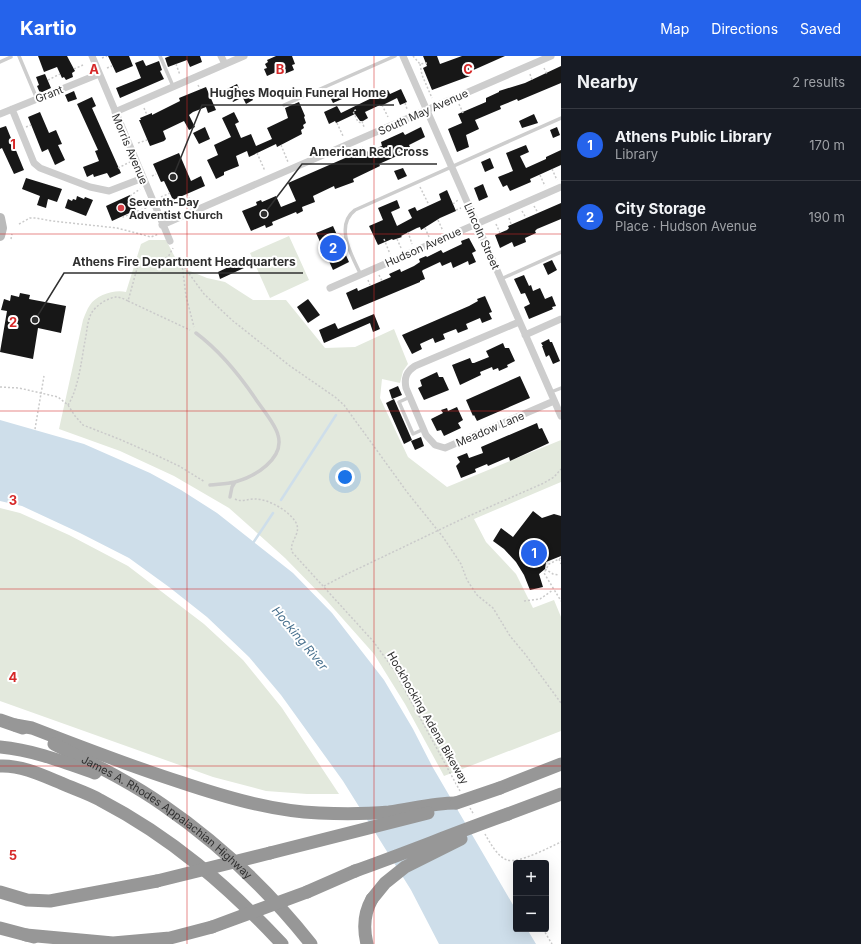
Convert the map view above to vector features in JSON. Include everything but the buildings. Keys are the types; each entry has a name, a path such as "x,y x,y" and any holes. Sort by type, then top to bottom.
{"highway":[{"name":"James A. Rhodes Appalachian Highway","path":"0,720 16,725 136,788 164,805 207,839 251,878 293,922 311,944"},
{"path":"16,725 32,728 146,771 212,792 256,804 296,811 354,814 389,812 462,800"},
{"path":"0,747 27,751 58,760 136,788"},
{"path":"0,892 27,900 50,901 157,881 426,814 462,800 500,788 560,764"},
{"path":"0,766 18,768 32,772 99,799 154,831 187,854 225,887 282,944"},
{"path":"26,935 113,943 170,938 212,928 307,892 355,871 459,831 561,794"},
{"path":"367,944 364,934 368,907 372,898 385,883 405,867 508,814"},
{"path":"0,928 54,944"}],"main road":[{"path":"0,218 2,228 0,236"}],"street":[{"name":"Morris Avenue","path":"92,56 163,227 172,244"},
{"path":"221,56 225,64"},
{"path":"115,112 244,56"},
{"name":"Lincoln Street","path":"403,56 561,416"},
{"name":"South May Avenue","path":"163,227 551,56"},
{"name":"Grant","path":"0,114 99,74"},
{"path":"12,109 34,163 40,168 90,186 109,191 143,178"},
{"name":"Hudson Avenue","path":"330,288 476,224 559,184"},
{"path":"525,335 561,320"},
{"name":"Meadow Lane","path":"519,322 412,368 409,371 405,382 426,435 435,445 445,448 554,401"}],"lane":[{"path":"19,56 37,99"},
{"path":"160,56 174,86"},
{"path":"284,105 395,56"},
{"path":"0,62 11,57"},
{"path":"361,275 347,241 346,229 348,218 355,210 561,118"},
{"path":"501,279 561,252"},
{"path":"196,332 212,345 242,379 275,428 279,441 277,450 272,460 264,468 235,482 210,485"},
{"path":"550,392 561,388"},
{"path":"410,397 399,402 413,434 424,429"},
{"path":"230,497 232,486 235,482"}],"path":[{"path":"102,58 107,56"},
{"path":"413,56 420,64 420,68 432,98"},
{"path":"420,64 426,63"},
{"path":"176,64 180,76"},
{"path":"74,69 83,65"},
{"path":"106,68 112,66"},
{"path":"543,66 547,74"},
{"path":"529,72 532,80"},
{"path":"48,80 60,74"},
{"path":"420,85 428,81"},
{"path":"197,83 200,90"},
{"path":"459,103 463,113"},
{"path":"405,104 407,108"},
{"path":"382,105 388,117"},
{"path":"144,106 147,115"},
{"path":"356,110 353,111 358,122 362,122 364,127"},
{"path":"337,123 343,136"},
{"path":"25,127 31,125"},
{"path":"138,143 147,140"},
{"path":"281,145 288,160"},
{"path":"257,153 265,170"},
{"path":"118,168 135,160"},
{"path":"552,169 559,184"},
{"path":"152,176 156,174"},
{"path":"540,175 545,187"},
{"path":"418,181 429,206"},
{"path":"130,196 140,189"},
{"path":"160,197 170,193"},
{"path":"187,194 191,202"},
{"path":"453,204 459,200"},
{"path":"534,205 538,213"},
{"path":"456,210 463,207"},
{"path":"123,216 123,218 147,208"},
{"path":"522,210 526,218"},
{"path":"19,224 30,218 36,218 52,222 117,228 151,237 155,236 163,227"},
{"path":"438,220 443,231"},
{"path":"510,220 512,224"},
{"path":"495,222 500,233"},
{"path":"425,228 429,237"},
{"path":"408,232 412,244"},
{"path":"11,239 12,234"},
{"path":"384,239 390,254"},
{"path":"397,239 401,249"},
{"path":"128,301 138,265 168,257 172,244"},
{"path":"196,332 186,296 182,264 204,294 233,321 290,366 335,397 344,405 452,550 477,595 493,608 510,636 561,704"},
{"path":"68,405 75,391 80,373 82,352 90,315 98,304 116,297 196,332"},
{"path":"36,429 44,376"},
{"path":"0,387 19,388 58,397 68,405 83,425 160,457 179,466 210,485"},
{"path":"324,586 437,531 544,483 554,477 561,469"},
{"name":"Hockhocking Adena Bikeway","path":"230,497 238,501 256,499 269,502 293,519 298,531 291,547 292,552 324,586 383,654 394,670 462,800 474,816"},
{"path":"561,564 560,558 549,564 544,575 561,601"},
{"path":"546,569 552,574 558,575"},
{"path":"524,601 540,599 553,590"},
{"path":"482,829 501,856 510,861 520,859 561,842"},
{"path":"545,932 552,944"}],"shaded area":[{"path":"289,236 309,280 270,298 250,253"},
{"path":"149,240 166,240 180,267 207,278 225,282 253,300 286,300 325,348 355,347 394,329 408,364 403,371 400,383 382,379 380,398 408,457 447,487 561,440 561,482 474,519 486,542 516,574 533,608 554,600 561,617 561,731 444,776 405,704 374,654 327,601 285,558 229,508 174,476 120,451 59,429 83,320 87,310 93,301 101,296 117,291 126,292 141,244"},
{"path":"0,508 20,513 69,535 128,566 204,624 243,660 282,708 339,794 307,794 266,791 213,777 0,701"}],"water":[{"name":"Hocking River","path":"0,420 84,444 150,473 181,490 217,513 293,573 332,613 384,680 513,905 513,932 529,932 536,944 439,944 411,890 343,781 281,695 249,657 207,617 129,558 22,506 0,501"}],"waterway":[{"path":"281,500 336,415"},
{"path":"253,543 273,513"}],"place":[{"name":"Hughes Moquin Funeral Home","path":"173,177"},
{"name":"Seventh-Day Adventist Church","path":"121,208"},
{"name":"American Red Cross","path":"264,214"},
{"name":"City Storage","path":"333,248"},
{"name":"Athens Fire Department Headquarters","path":"35,320"},
{"name":"Athens Public Library","path":"534,553"}]}
